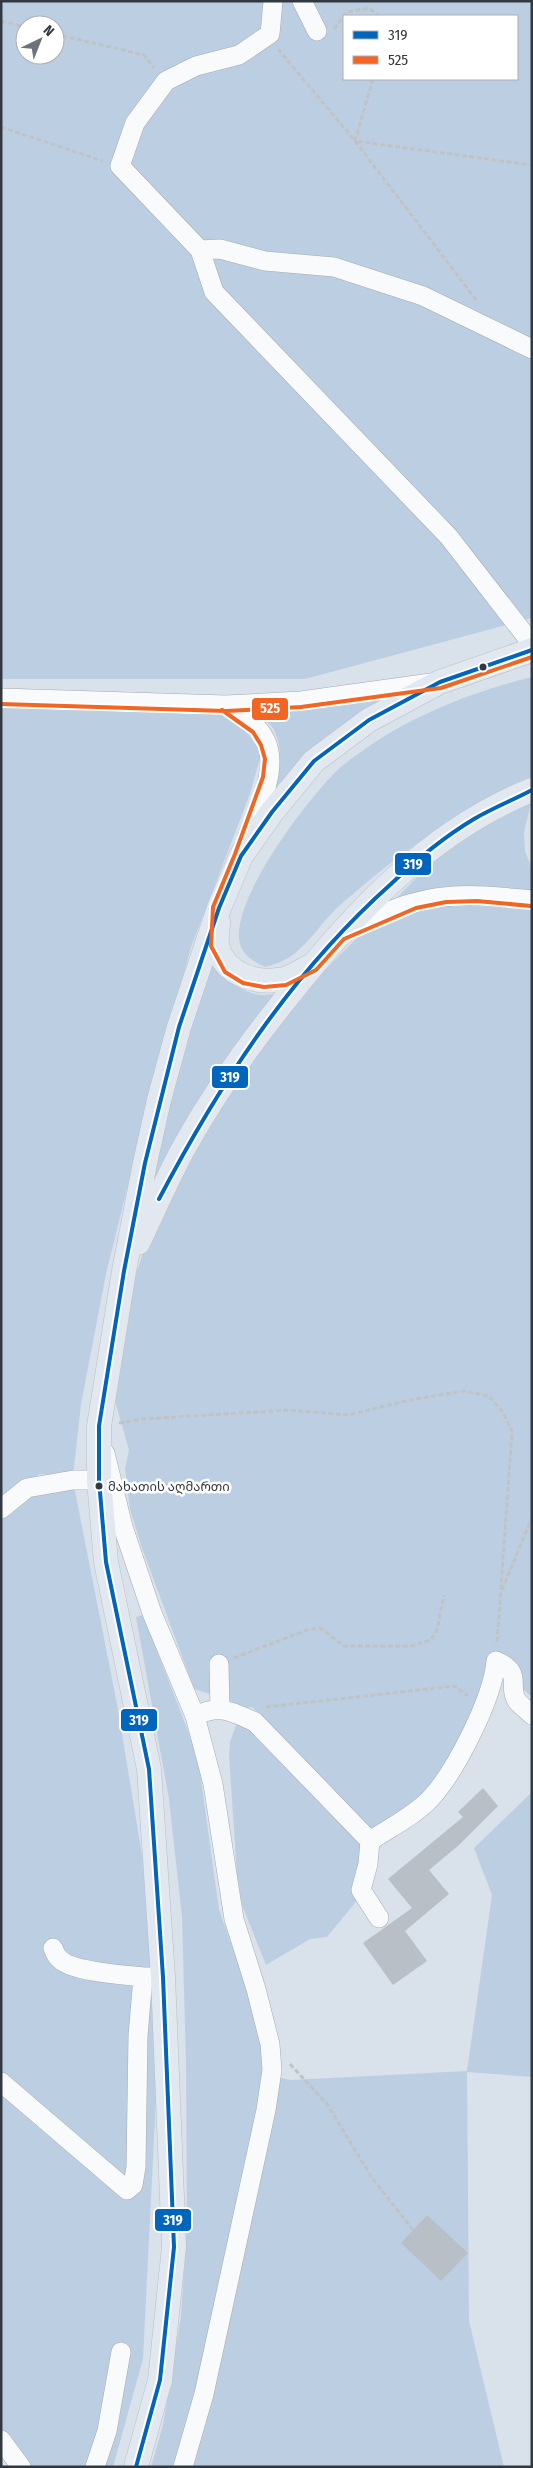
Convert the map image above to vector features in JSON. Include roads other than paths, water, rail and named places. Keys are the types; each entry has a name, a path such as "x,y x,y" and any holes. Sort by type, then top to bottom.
{"main road":[{"path":"136,2467 160,2380 174,2247 153,1977 149,1769 106,1562 99,1480 99,1426 124,1272 159,1100 179,1027 219,908 241,856 272,812 314,761 369,720 440,682 532,650"},
{"path":"124,1272 186,1144 226,1080 312,965 364,908 418,858 468,822 532,790"},
{"path":"219,908 217,945 228,967 244,977 264,981 285,978 312,965"}],"street":[{"path":"273,1 270,34 239,55 196,66 166,81 135,123 120,166 200,250 214,292 449,537 532,644"},
{"path":"302,1 317,31"},
{"path":"200,250 220,249 265,261 334,267 423,296 532,349"},
{"path":"1,698 226,705 301,701 440,682"},
{"path":"226,705 258,728 267,743 271,758 269,778 241,856"},
{"path":"340,934 414,902 445,896 477,895 532,900"},
{"path":"99,1426 122,1527 152,1613 195,1716 213,1784 234,1919 256,1989 270,2044 272,2070 266,2110 204,2394 183,2467"},
{"path":"1,1509 27,1488 73,1480 99,1480"},
{"path":"370,1841 423,1806 431,1798 451,1769 481,1711 495,1674 496,1661 506,1665 513,1676 516,1700 532,1715"},
{"path":"219,1664 220,1709"},
{"path":"195,1716 207,1710 220,1709 255,1722 370,1841 368,1864 361,1890 379,1918"},
{"path":"1,2082 120,2185 127,2190 133,2185 136,2167 138,2036 153,1977 108,1973 67,1964 61,1961 53,1948"},
{"path":"95,2467 107,2431 121,2352"},
{"path":"1,2440 21,2467"}],"place":[{"name":"მახათის აღმართი","path":"99,1486"}]}
